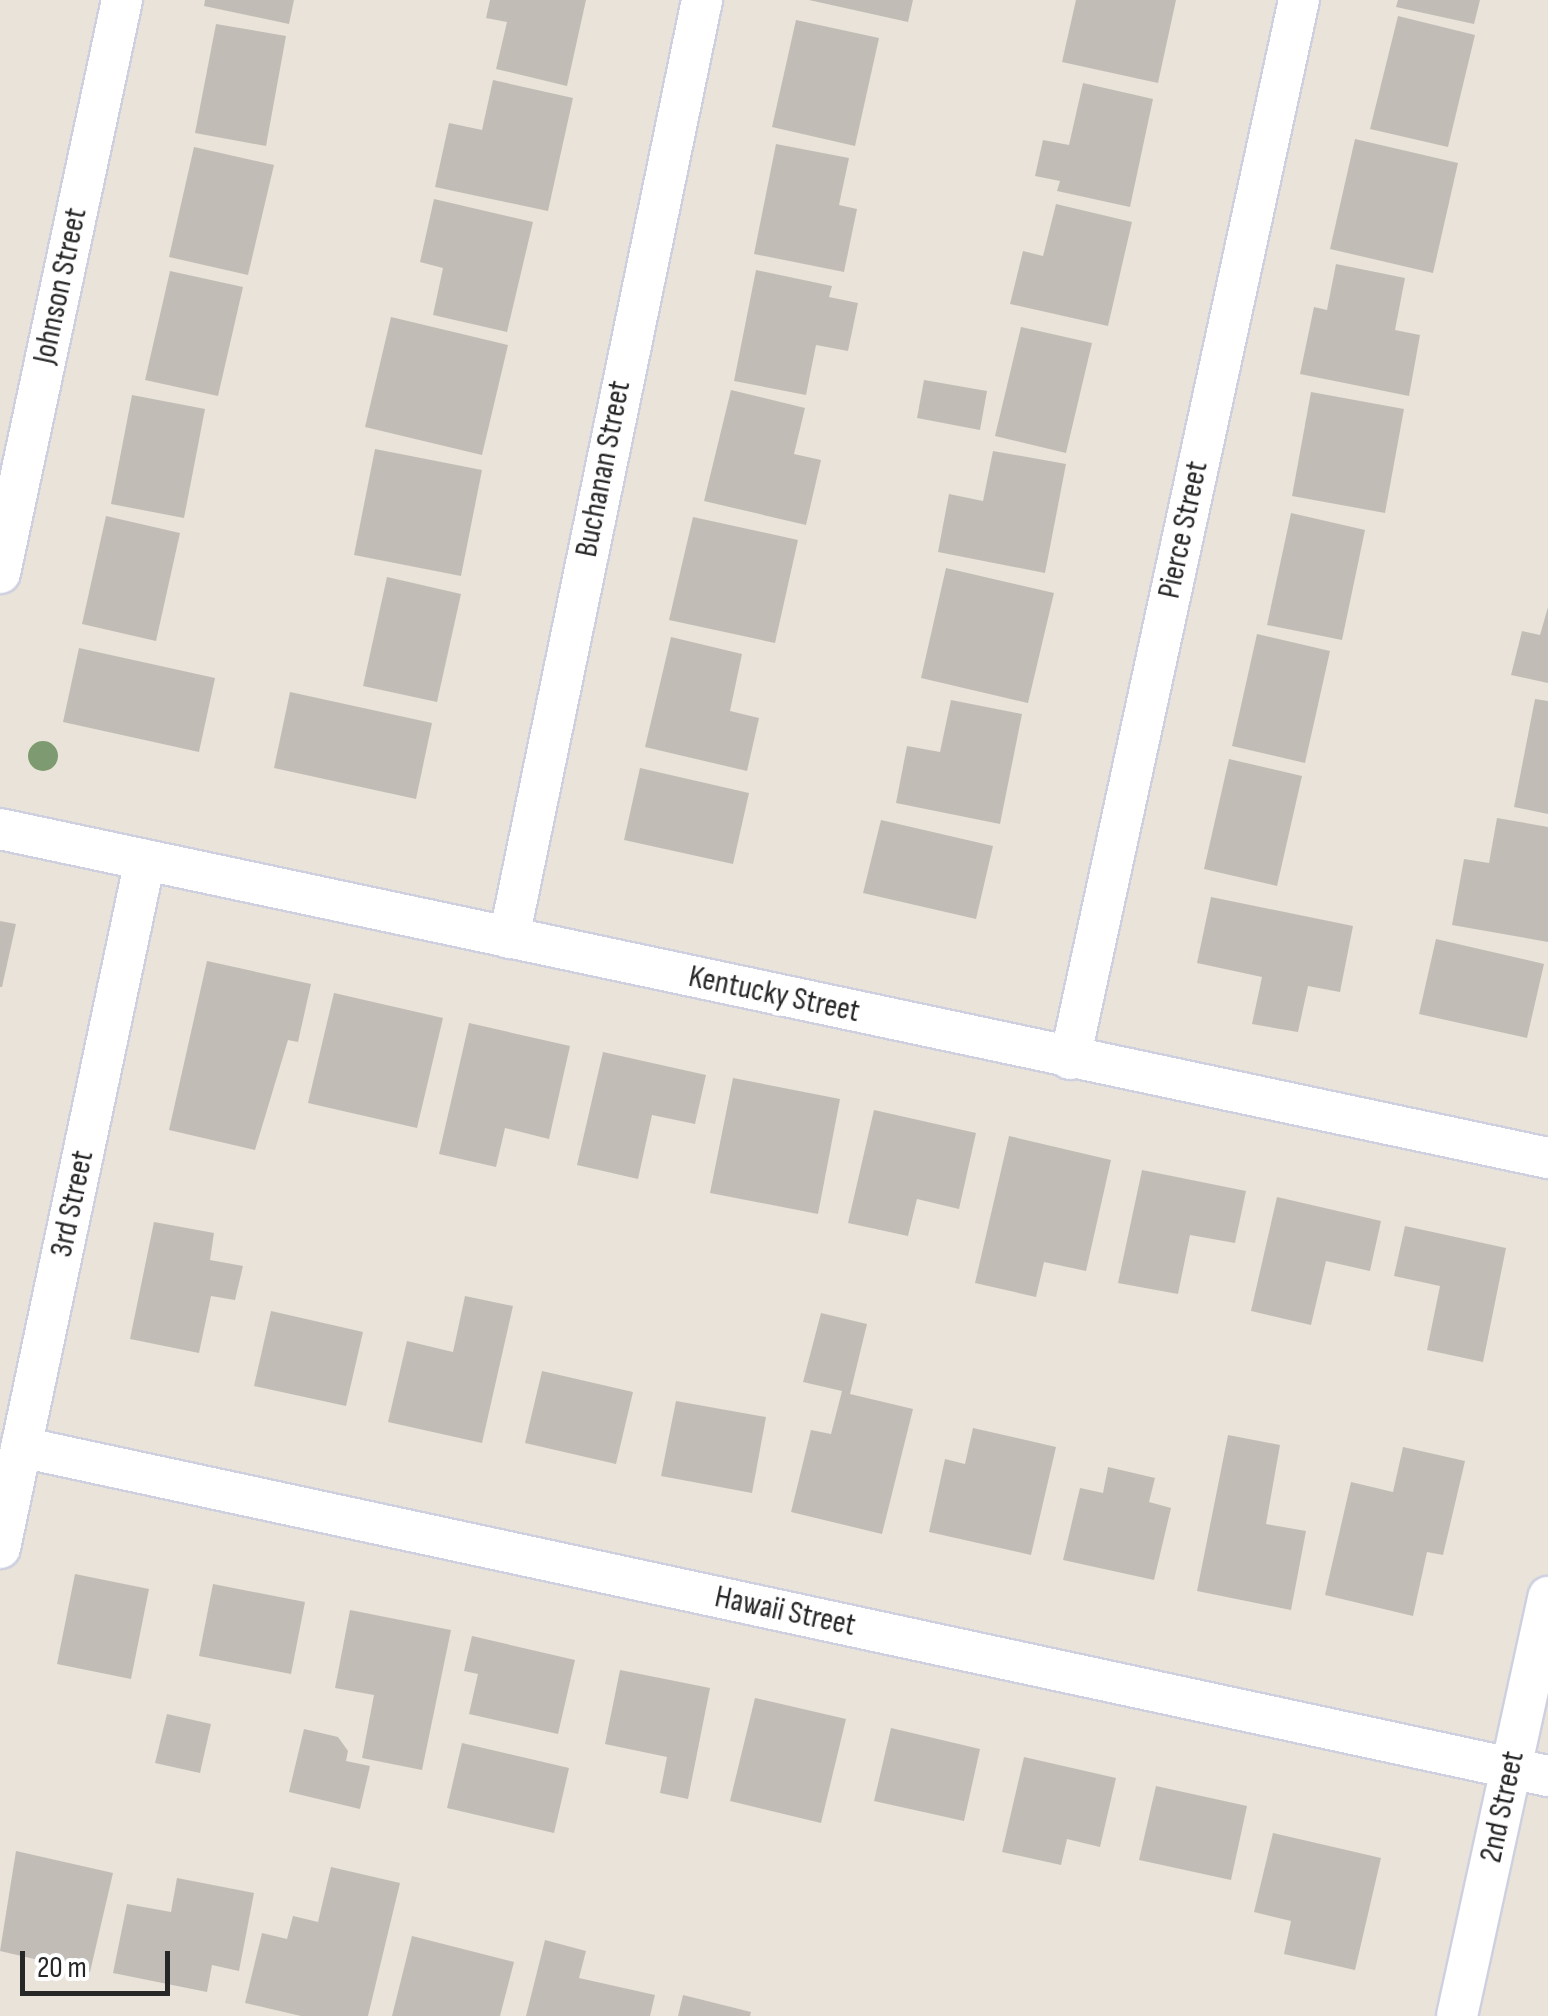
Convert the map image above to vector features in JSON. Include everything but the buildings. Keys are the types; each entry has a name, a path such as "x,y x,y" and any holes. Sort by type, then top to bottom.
{"street":[{"name":"Johnson Street","path":"0,572 122,0"},
{"name":"Buchanan Street","path":"509,938 702,0"},
{"name":"Pierce Street","path":"1070,1059 1299,0"},
{"name":"Kentucky Street","path":"0,829 1548,1158"},
{"name":"3rd Street","path":"0,1548 145,860"},
{"name":"Hawaii Street","path":"21,1448 1530,1772"},
{"name":"2nd Street","path":"1456,2016 1530,1772 1548,1598"}]}
